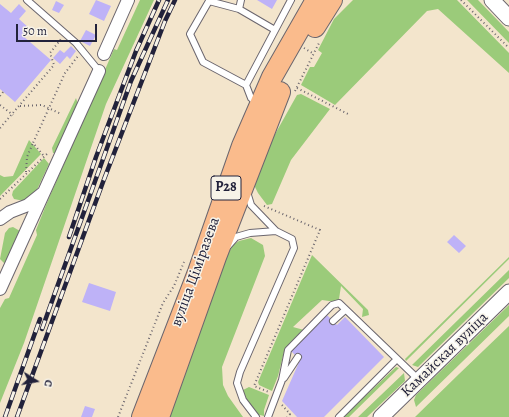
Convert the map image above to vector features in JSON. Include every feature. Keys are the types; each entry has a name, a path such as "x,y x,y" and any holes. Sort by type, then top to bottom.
{"main road":[{"name":"вуліца Ціміразева","path":"160,417 225,191 259,106 272,78 316,0"},
{"name":"вуліца Ціміразева","path":"142,417 216,257 281,90 308,50 332,0"}],"street":[{"path":"104,54 128,0"},
{"path":"492,0 509,18"},
{"path":"0,289 31,210 46,190 99,71"},
{"path":"0,219 10,212 31,210"},
{"name":"Камайская вуліца","path":"381,417 420,381 509,292"}],"lane":[{"path":"27,0 82,50 99,71"},
{"path":"239,9 241,0"},
{"path":"246,85 291,0"},
{"path":"259,106 251,98 246,85 203,62 190,34 209,1 239,9 275,30"},
{"path":"246,177 251,205 276,231 292,239 294,248 240,372 238,383 243,400 256,417"},
{"path":"216,257 236,237 250,233 276,231"},
{"path":"268,417 282,380 288,350 332,305 339,303 420,381"},
{"path":"333,321 345,310"},
{"path":"282,380 298,358"},
{"path":"339,417 398,359"}],"path":[{"path":"461,0 509,48"},
{"path":"0,128 13,115 54,65 50,53 65,34"},
{"path":"323,35 308,50 297,88 348,114"},
{"path":"26,173 27,157 64,72 82,50"},
{"path":"0,96 3,92"},
{"path":"0,104 13,115"},
{"path":"20,106 42,105 61,114"},
{"path":"33,143 43,155"},
{"path":"0,200 43,155 49,152"},
{"path":"118,417 163,303 174,286 185,260"},
{"path":"290,414 293,417"}],"green space":[{"path":"140,0 154,0 106,104 24,343 0,403 0,308 5,299 9,298 37,235 36,230 46,205 114,49 117,50"},
{"path":"353,0 457,0 509,53 509,73 438,9 427,11 335,105 301,85 310,67 314,67 322,53 318,50 334,19"},
{"path":"467,0 478,0 509,32 509,43"},
{"path":"301,94 330,109 291,160 272,204 267,205 254,185 274,136 297,95"},
{"path":"76,98 78,104 55,153 53,153 52,148"},
{"path":"29,140 41,154 0,196 0,175 4,177 13,176"},
{"path":"44,158 49,164 34,196 29,202 14,199 12,195 13,191"},
{"path":"13,227 20,231 6,263 4,263 0,259 5,233 9,228"},
{"path":"251,238 263,245 265,256 222,367 223,385 228,396 243,417 165,417 220,269 233,245 239,241"},
{"path":"312,255 368,310 369,315 362,317 363,309 341,286 339,299 336,302 322,300 293,327 304,330 285,348 278,376 272,391 259,385 258,382"},
{"path":"509,257 509,259 406,361 405,359"},
{"path":"509,270 509,278 418,367 412,365"},
{"path":"509,305 509,316 416,407 414,400 416,395"},
{"path":"509,326 509,417 415,417 459,374"},
{"path":"396,367 399,368 349,417 343,417"},
{"path":"404,373 405,381 367,417 358,417"},
{"path":"249,387 269,395 264,410 264,416 256,414 246,400 243,390"}],"building":[{"path":"96,0 111,6 104,21 89,14"},
{"path":"257,0 277,0 272,9"},
{"path":"56,1 64,5 59,13 52,10"},
{"path":"0,4 11,13 19,4 26,11 19,19 29,28 23,36 51,60 15,102 0,89"},
{"path":"86,30 96,35 90,46 80,41"},
{"path":"71,46 76,51 70,59 67,56 60,64 53,58 60,50 64,53"},
{"path":"454,235 466,246 459,253 447,242"},
{"path":"89,283 116,292 110,311 82,302"},
{"path":"326,314 337,325 345,317 384,357 324,417 297,417 282,401 300,360 290,350"},
{"path":"85,406 95,409 92,417 81,417"}],"railway":[{"path":"69,237 96,157 136,51 159,0"},
{"path":"42,329 131,81 168,0"},
{"path":"17,417 103,182 165,21 175,0"},
{"path":"5,417 40,319"}]}
